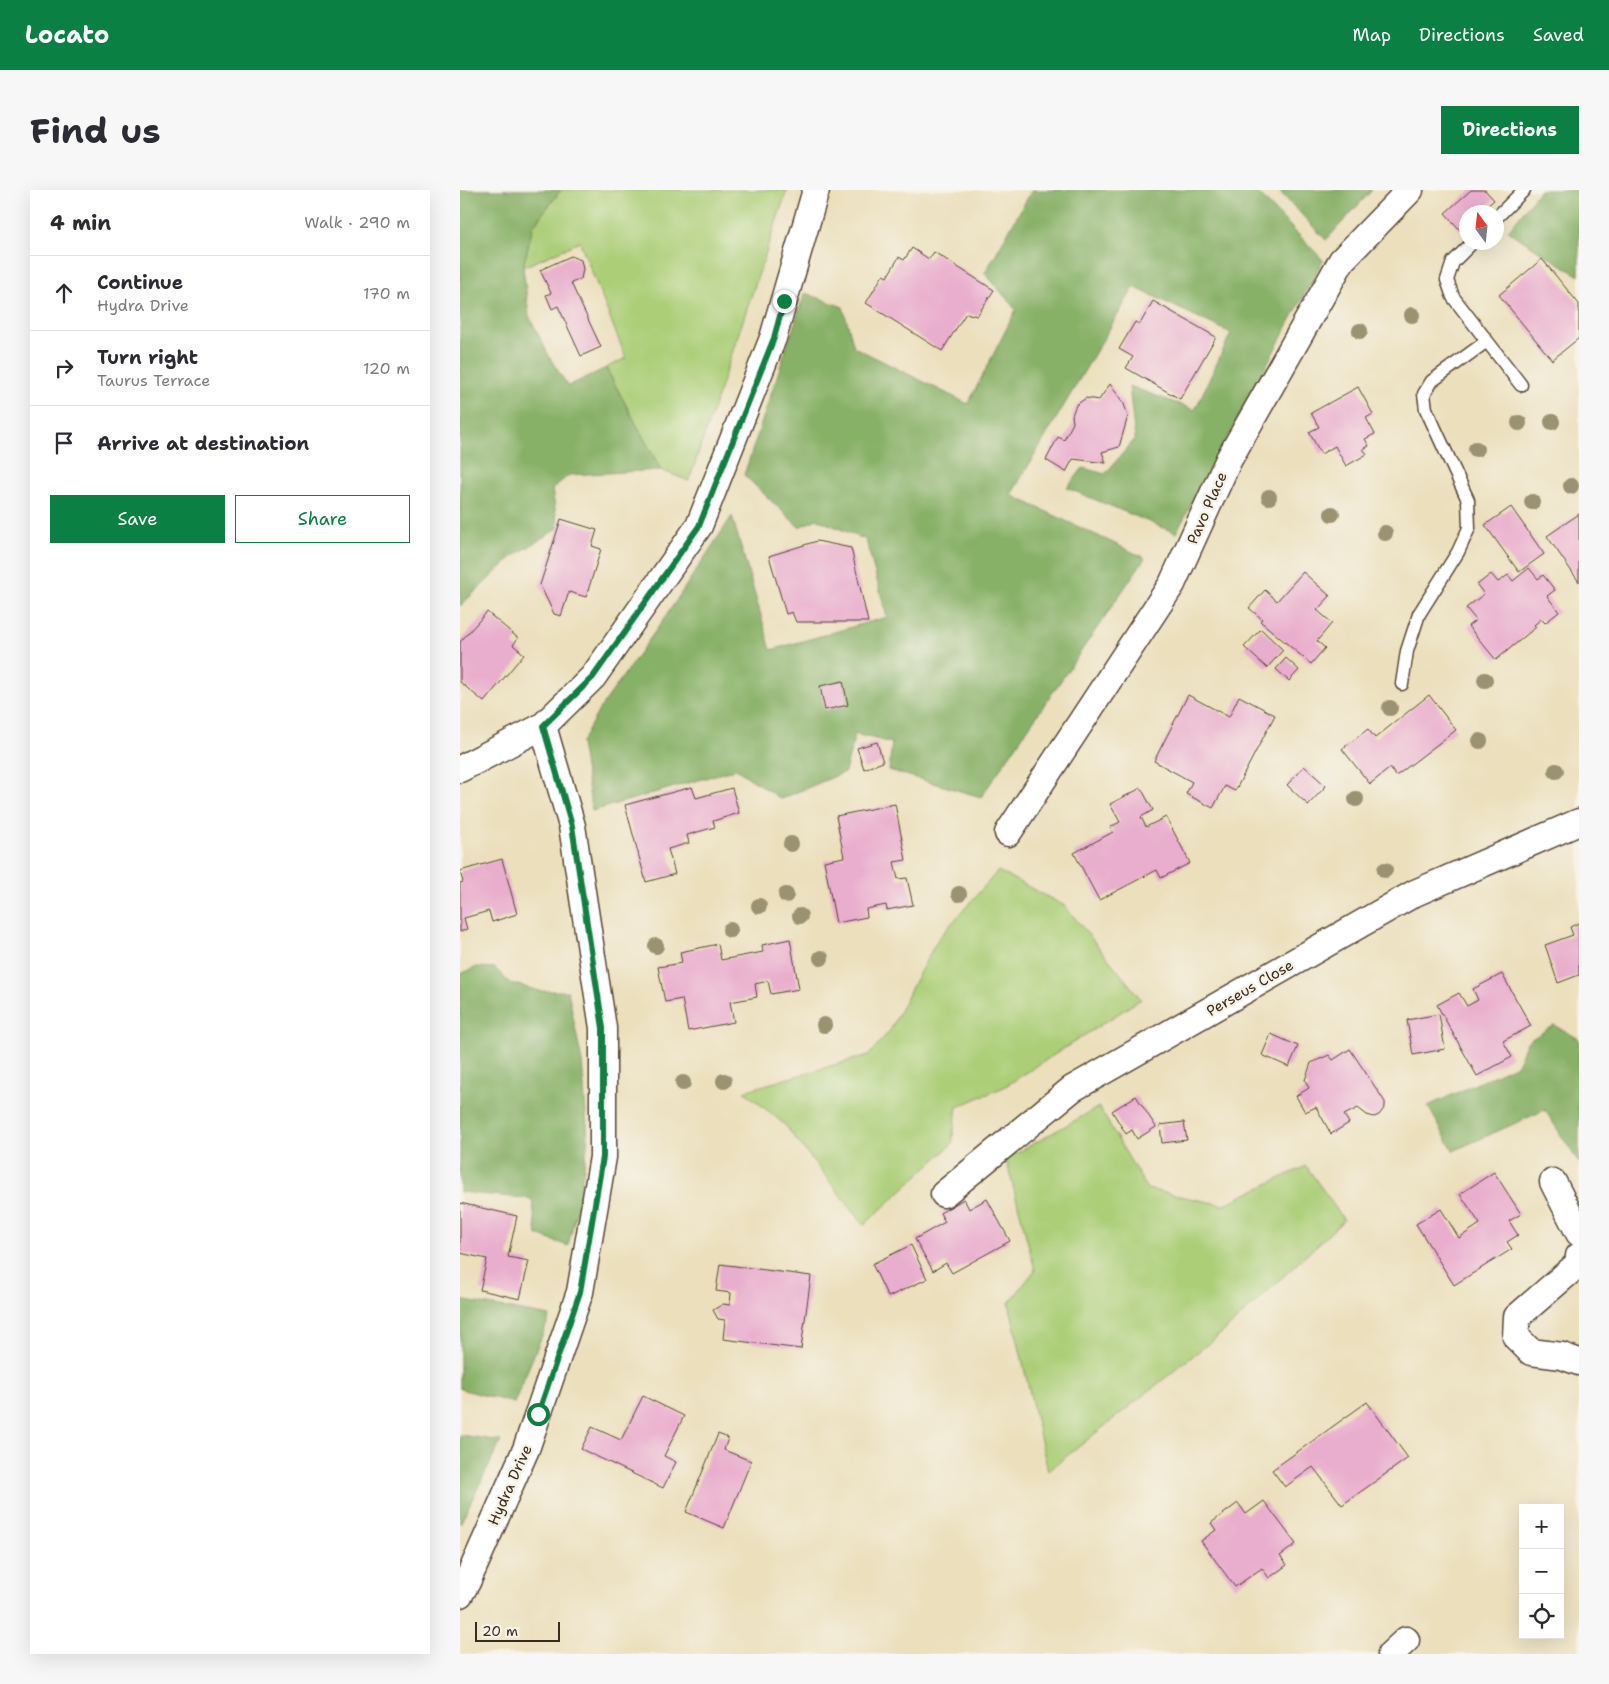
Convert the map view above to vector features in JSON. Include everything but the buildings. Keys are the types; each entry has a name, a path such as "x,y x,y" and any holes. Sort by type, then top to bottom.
{"street":[{"path":"460,769 543,726 593,677 699,526 774,338 816,190"},
{"name":"Pavo Place","path":"1008,832 1172,584 1229,459 1342,260 1410,190"},
{"name":"Hydra Drive","path":"460,1594 526,1449 580,1292 603,1157 603,1028 572,826 543,726"},
{"name":"Perseus Close","path":"944,1194 1072,1089 1415,893 1579,822"},
{"path":"1553,1182 1579,1233"},
{"path":"1579,1256 1578,1264 1517,1317 1516,1337 1531,1352 1562,1356 1579,1362"}],"lane":[{"path":"1504,210 1524,190"},
{"path":"1465,250 1453,262 1447,280 1453,297 1521,385"},
{"path":"1402,684 1407,651 1420,614 1458,552 1468,528 1468,500 1426,409 1424,394 1432,381 1487,341"}],"green space":[{"path":"460,190 561,190 533,226 523,267 529,316 551,360 568,386 606,368 661,470 569,475 552,489 558,528 511,558 460,606"},
{"path":"561,190 787,190 689,481 661,470 606,368 626,358 580,242 523,267 533,226"},
{"path":"1032,190 1255,190 1323,260 1176,533 1067,488 1083,468 1105,474 1135,439 1129,386 1195,410 1231,333 1134,287 1011,495 1145,558 981,797 889,770 892,743 855,734 845,772 781,799 736,769 592,811 581,743 599,710 664,619 732,516 771,650 887,617 866,540 817,519 799,527 744,475 805,293 843,307 854,347 968,404 1016,310 985,273"},
{"path":"1278,190 1372,190 1326,240"},
{"path":"1540,190 1579,190 1579,276 1508,231"},
{"path":"998,871 1065,906 1141,999 1004,1087 957,1107 952,1144 864,1225 785,1125 744,1091 869,1055 891,1029 938,939"},
{"path":"477,967 495,968 510,983 540,991 568,991 582,1062 588,1138 580,1196 568,1246 537,1235 532,1199 460,1192 460,974"},
{"path":"1554,1025 1579,1039 1579,1163 1545,1110 1453,1151 1428,1106 1517,1065 1527,1042"},
{"path":"1099,1107 1147,1189 1223,1205 1306,1166 1344,1220 1228,1328 1048,1471 1009,1303 1035,1270 1006,1159"},
{"path":"460,1300 550,1316 514,1403 460,1389"},
{"path":"460,1435 501,1441 460,1524"}],"route":[{"path":"538,1414 580,1292 603,1157 603,1028 572,826 543,726 593,677 699,526 774,338 784,301"}]}
